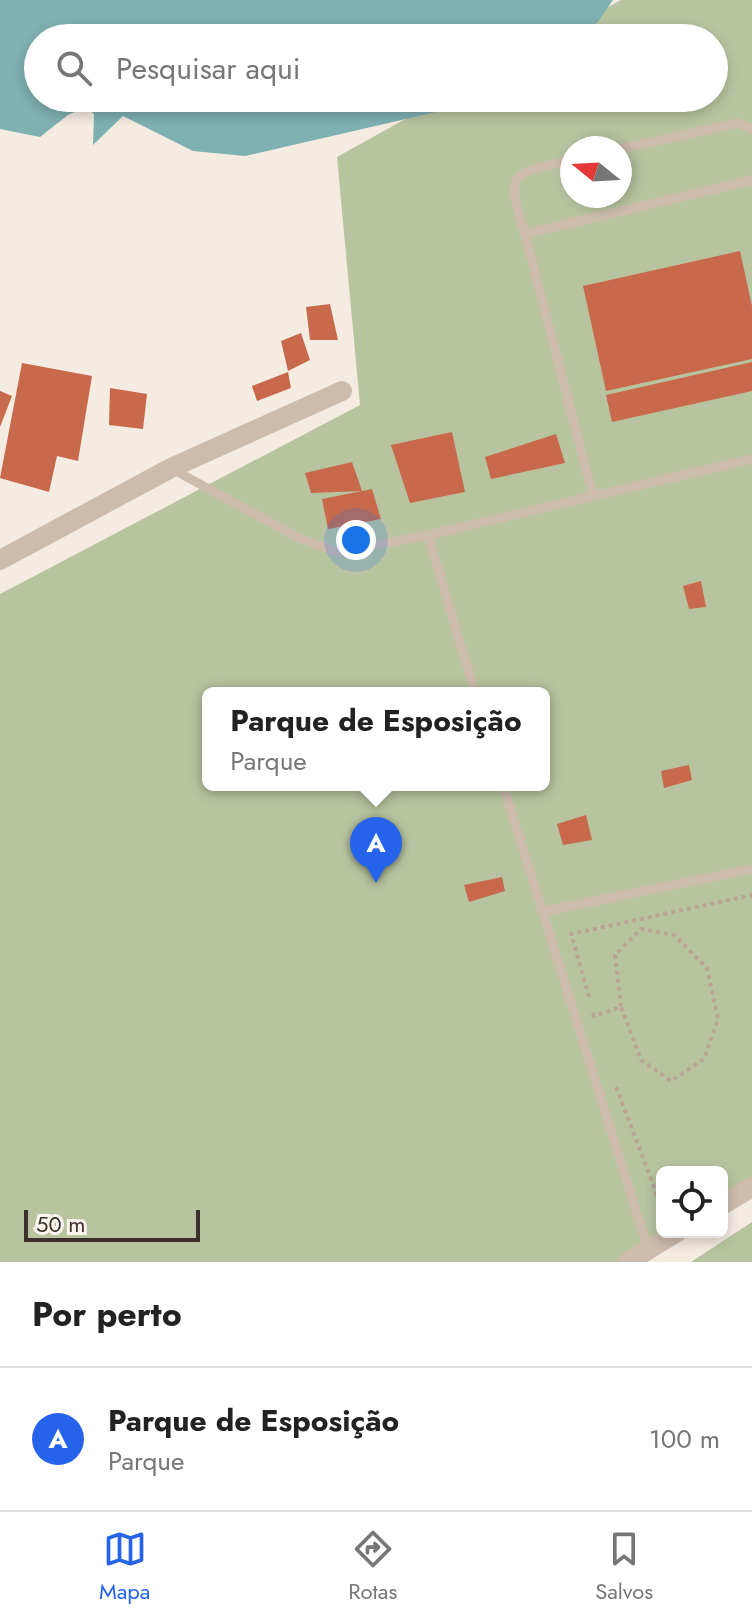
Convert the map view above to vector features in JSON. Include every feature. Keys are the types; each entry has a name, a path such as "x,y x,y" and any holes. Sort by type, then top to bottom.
{"street":[{"path":"0,560 171,468 342,391"},
{"path":"728,1201 752,1187"},
{"path":"628,1262 667,1238"}],"lane":[{"path":"632,146 738,123 752,129"},
{"path":"560,163 526,170 513,185 593,496"},
{"path":"525,234 752,180"},
{"path":"171,468 319,548 338,552 428,535 752,459"},
{"path":"428,535 473,687"},
{"path":"505,791 648,1249"},
{"path":"541,912 752,869"}],"path":[{"path":"598,1029 571,934 752,895"},
{"path":"641,929 674,935 707,968 718,1019 704,1059 671,1081 641,1060 621,1007 615,955 641,929"},
{"path":"594,1016 621,1007"},
{"path":"614,1083 656,1192"}],"green space":[{"path":"621,0 752,0 752,1194 728,1209 728,1166 656,1166 656,1238 684,1238 647,1262 0,1262 0,594 360,405 337,157 418,112 728,112 728,24 577,24"},
{"path":"752,1222 752,1262 691,1262 728,1238"}],"water":[{"path":"0,0 613,0 595,24 24,24 24,112 75,112 40,137 0,129"},
{"path":"92,112 436,112 245,156 193,151 123,116 93,145"}],"building":[{"path":"740,251 752,306 752,359 606,391 583,286"},
{"path":"330,304 338,340 310,340 306,307"},
{"path":"301,333 310,360 288,371 281,341"},
{"path":"752,362 752,391 612,422 606,395"},
{"path":"22,363 92,376 78,461 57,456 49,492 0,478"},
{"path":"288,372 291,388 257,401 252,386"},
{"path":"110,388 147,394 143,429 109,425"},
{"path":"0,391 12,396 0,427"},
{"path":"452,432 465,492 410,503 391,445"},
{"path":"556,434 565,463 491,479 485,457"},
{"path":"352,462 362,491 311,493 305,473"},
{"path":"372,489 381,519 328,529 322,499"},
{"path":"701,581 706,607 689,609 683,586"},
{"path":"689,765 692,780 664,788 661,771"},
{"path":"586,815 592,840 563,845 557,824"},
{"path":"502,877 505,891 469,902 464,885"}],"place":[{"name":"Parque de Esposição","path":"376,883"}]}
